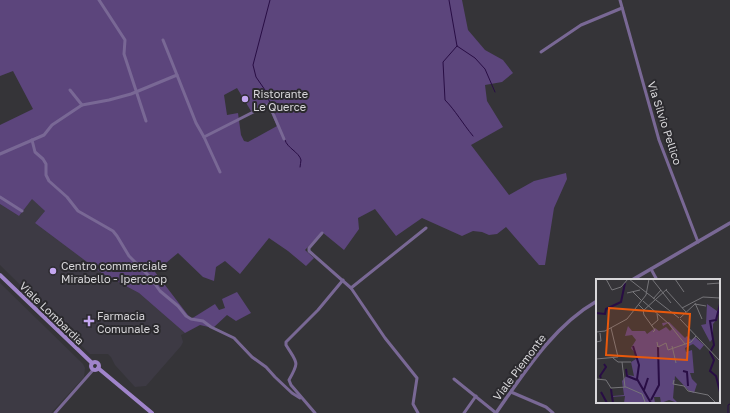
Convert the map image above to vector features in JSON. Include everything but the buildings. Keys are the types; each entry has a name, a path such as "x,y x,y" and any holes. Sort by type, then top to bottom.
{"main road":[{"name":"Viale Lombardia","path":"0,275 92,363"},
{"path":"98,368 93,370 90,366 92,363 98,363 98,368 152,413"}],"street":[{"path":"99,0 124,40 124,54 146,121"},
{"name":"Via Silvio Pellico","path":"620,0 659,140 698,242"},
{"path":"541,52 581,25 622,8"},
{"path":"163,40 196,123 204,136 220,172"},
{"path":"0,154 44,135 52,125 82,105 109,100 136,92 177,75"},
{"path":"70,90 82,105"},
{"path":"204,136 270,104 284,139"},
{"path":"32,140 35,152 44,159 46,164 45,174 49,181 67,197 78,211 113,231 129,256 150,277 160,291 191,319 202,321 211,328 234,338 252,357 266,366 275,377 315,413"},
{"path":"0,197 22,211"},
{"path":"634,279 730,223"},
{"path":"352,288 426,228"},
{"path":"322,233 308,251 352,288 385,338 417,378 413,404 418,413"},
{"path":"651,269 656,279"},
{"path":"300,398 289,380 297,367 297,362 286,345 286,342 318,310 342,280"},
{"name":"Viale Piemonte","path":"496,413 536,358 557,333 596,302"},
{"path":"55,413 93,370"},
{"path":"454,379 496,413"},
{"path":"511,392 546,407 553,413"},
{"path":"464,413 476,396"}],"shaded area":[{"path":"0,0 462,0 468,30 485,50 503,60 513,73 502,82 485,85 487,101 503,127 471,145 509,195 534,181 566,173 567,179 554,208 545,265 539,265 506,227 497,234 489,235 482,232 473,231 462,236 422,218 396,236 375,209 358,218 359,229 344,250 322,232 305,250 314,258 306,266 269,238 240,274 225,261 216,267 214,281 203,277 178,253 155,272 191,319 215,304 219,310 225,308 222,299 237,292 251,313 236,321 227,315 213,328 200,325 185,333 139,293 103,274 35,223 45,211 32,199 19,216 0,204 0,125 33,109 13,71 0,76","holes":["237,88 251,111 268,106 277,126 248,142 244,141 241,135 238,113 227,115 224,95"]},
{"path":"32,198 45,211 35,223 103,274 139,293 185,333 181,335 183,342 181,346 146,386 135,387 115,365 108,354 90,354 0,265 0,204 19,216"},
{"path":"0,283 83,364 85,368 84,377 51,413 0,413"}],"waterway":[{"path":"270,0 253,65 256,77 265,90 270,103"},
{"path":"449,0 457,46 475,58 485,69 495,92"},
{"path":"457,46 443,62 445,100 473,136"},
{"path":"285,140 286,143 300,157 300,167"},
{"path":"728,413 728,405 730,404"}],"place":[{"name":"Ristorante Le Querce","path":"245,99"},
{"name":"Centro commerciale Mirabello - Ipercoop","path":"53,271"},
{"name":"Farmacia Comunale 3","path":"89,321"}]}
